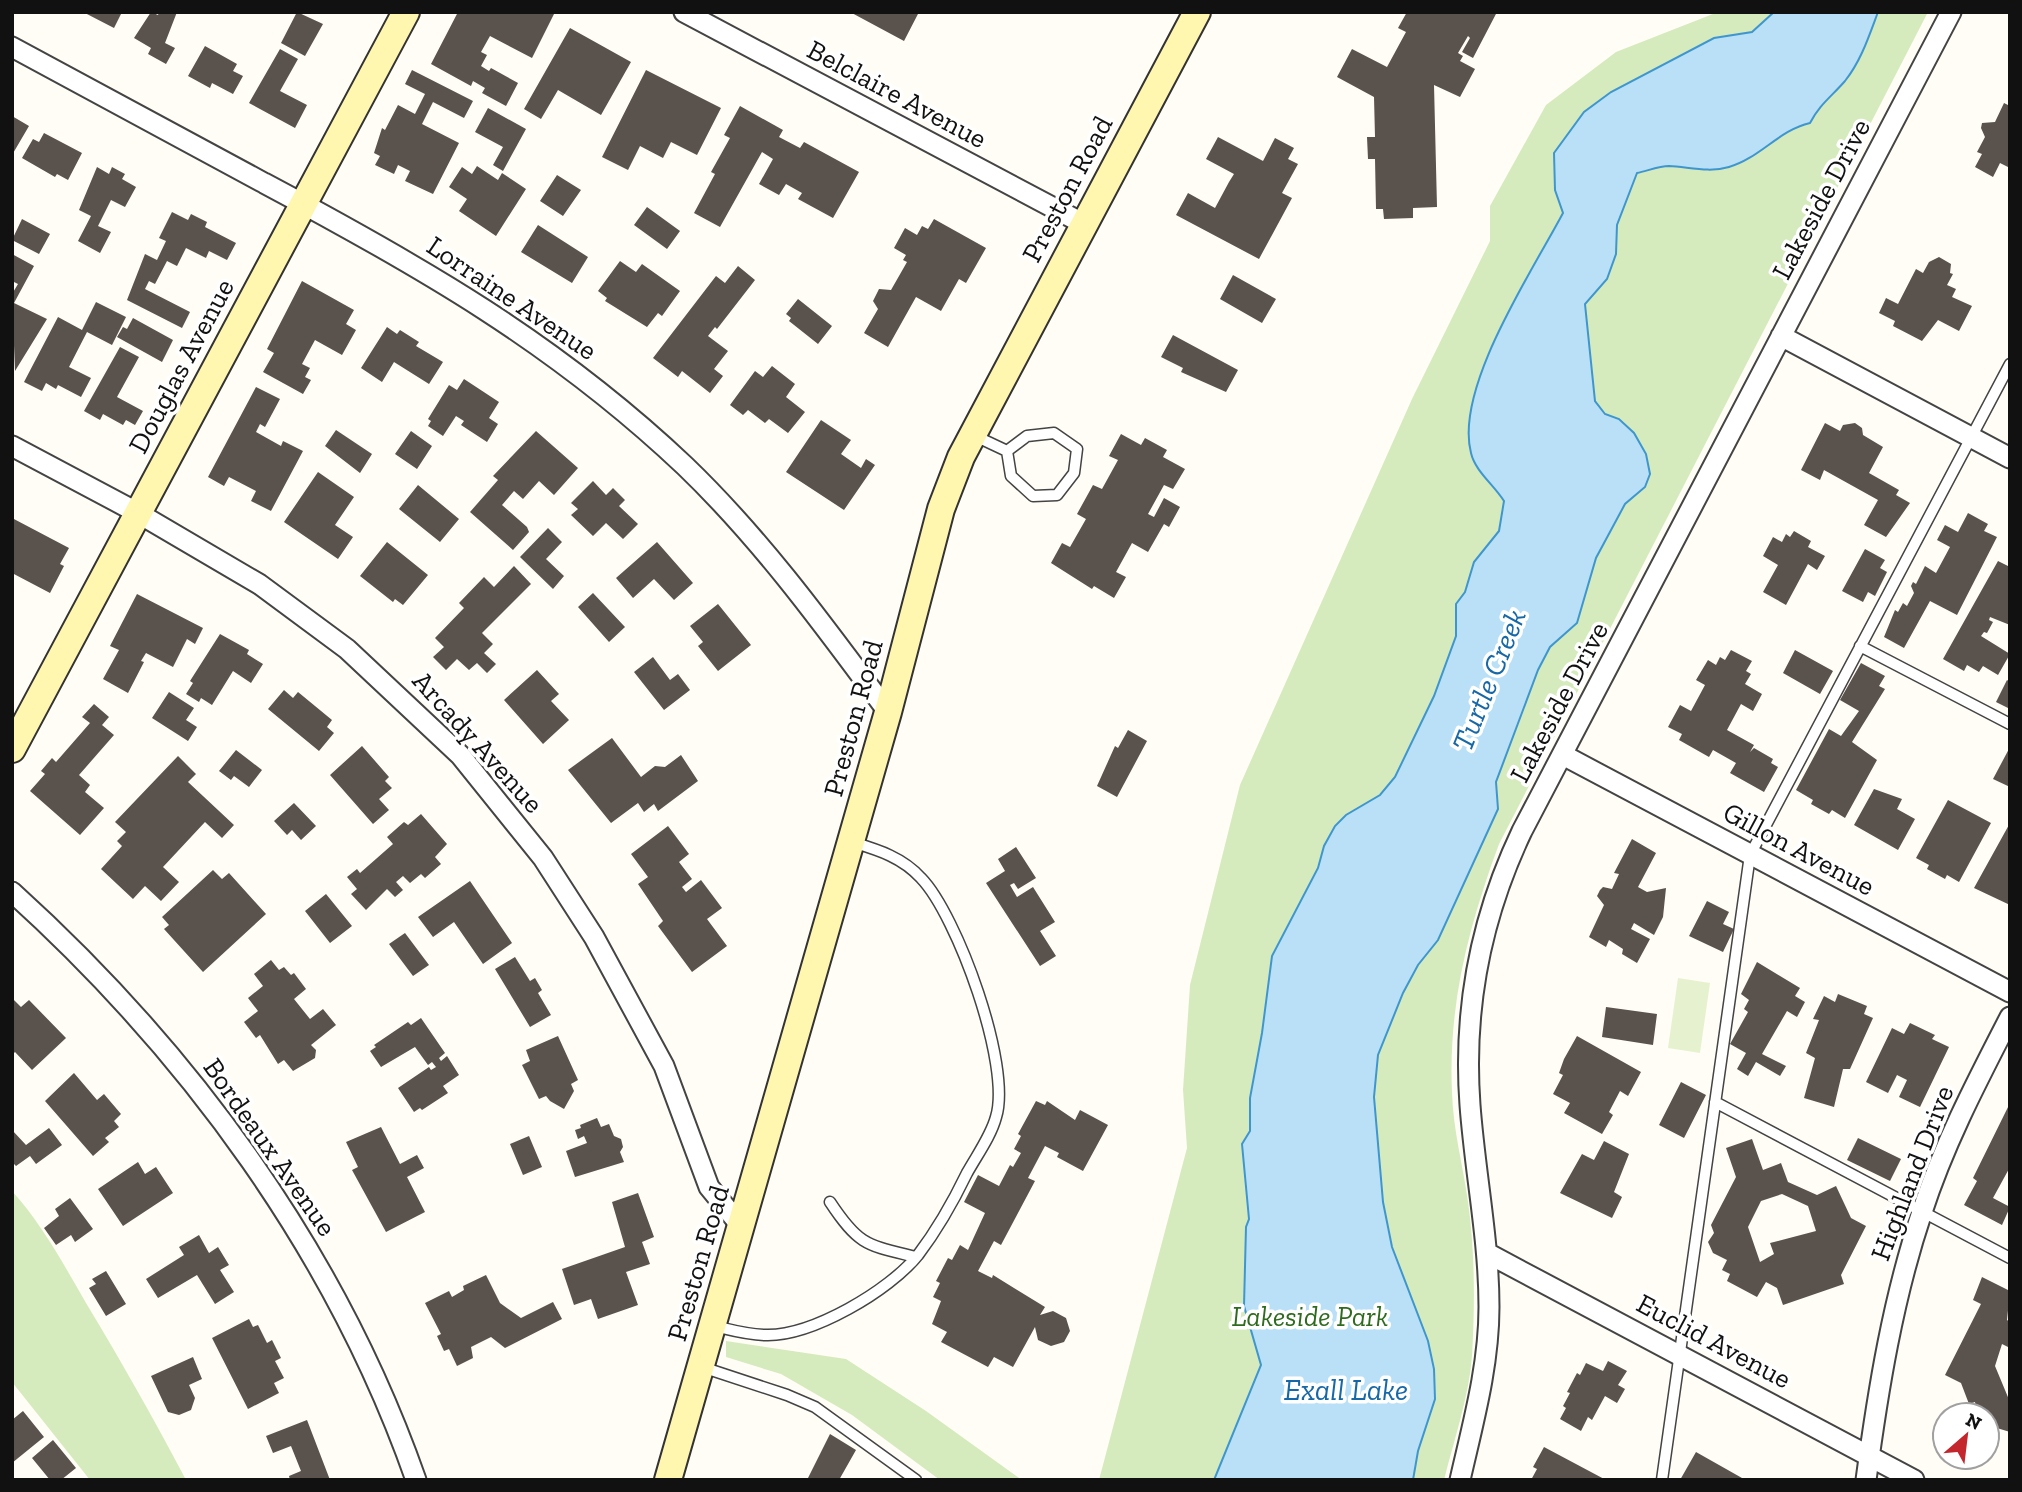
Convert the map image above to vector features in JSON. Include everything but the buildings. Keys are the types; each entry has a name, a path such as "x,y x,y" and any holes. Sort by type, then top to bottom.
{"main road":[{"name":"Douglas Avenue","path":"12,749 406,12"},
{"name":"Preston Road","path":"668,1480 888,712 941,509 973,435 1197,12"}],"street":[{"name":"Belclaire Avenue","path":"684,12 1084,224"},
{"name":"Lakeside Drive","path":"1460,1480 1486,1354 1487,1252 1470,1105 1468,1048 1474,988 1489,911 1504,869 1951,12"},
{"name":"Lorraine Avenue","path":"12,47 303,204 479,304 528,336 613,403 685,467 744,528 794,587 888,712"},
{"path":"1781,336 2010,458"},
{"name":"Arcady Avenue","path":"12,446 138,513 238,571 301,612 388,684 460,755 542,858 600,948 664,1066 709,1187 741,1226"},
{"name":"Gillon Avenue","path":"1563,755 2010,992"},
{"name":"Bordeaux Avenue","path":"12,892 78,951 142,1019 203,1094 258,1171 303,1238 359,1342 416,1480"},
{"name":"Highland Drive","path":"1866,1480 1902,1280 1922,1211 1963,1108 2010,1017"},
{"name":"Euclid Avenue","path":"1487,1252 1914,1480"}],"lane":[{"path":"1662,1480 1750,855 2010,364"},
{"path":"1054,433 1077,449 1074,473 1058,495 1033,496 1011,477 1007,451 1027,436 1054,433"},
{"path":"973,435 1007,451"},
{"path":"1860,646 2010,724"},
{"path":"713,1325 766,1335 817,1325 874,1292 916,1257 952,1204 997,1116 993,1044 976,986 951,923 922,878 889,853 851,842"},
{"path":"1716,1102 2010,1258"},
{"path":"830,1202 851,1234 868,1245 916,1257"},
{"path":"701,1366 787,1395 815,1408 916,1480"}],"green space":[{"name":"Lakeside Park","path":"1718,12 1928,12 1499,844 1488,874 1463,965 1453,1028 1453,1106 1470,1221 1474,1318 1468,1387 1444,1480 1099,1480 1187,1148 1183,1090 1190,985 1240,785 1412,399 1490,241 1490,206 1546,105 1616,52"},
{"path":"1678,978 1710,983 1700,1053 1668,1048"},
{"path":"12,1191 43,1231 61,1260 186,1480 90,1480 12,1382"},
{"path":"726,1341 846,1359 926,1411 1022,1480 940,1480 852,1415 781,1374 726,1357"}],"water":[{"name":"Exall Lake","path":"1774,12 1878,12 1856,65 1810,123 1789,132 1729,167 1707,170 1665,166 1637,173 1617,225 1616,254 1607,279 1585,304 1595,401 1605,414 1619,419 1634,433 1646,454 1650,474 1645,487 1625,504 1596,558 1577,623 1550,647 1538,670 1496,782 1498,809 1438,940 1418,965 1403,993 1378,1055 1374,1097 1383,1202 1392,1247 1428,1341 1434,1369 1435,1399 1418,1451 1413,1480 1214,1480 1261,1365 1244,1306 1246,1227 1249,1219 1242,1144 1250,1131 1250,1098 1272,956 1318,868 1324,846 1335,826 1346,815 1380,795 1395,777 1434,696 1456,636 1456,604 1465,592 1474,562 1499,531 1504,501 1473,460 1469,426 1474,396 1499,330 1563,213 1555,190 1554,153 1584,112 1611,92 1714,38 1752,32"}],"water label":[{"name":"Turtle Creek","path":"1489,680"}]}
